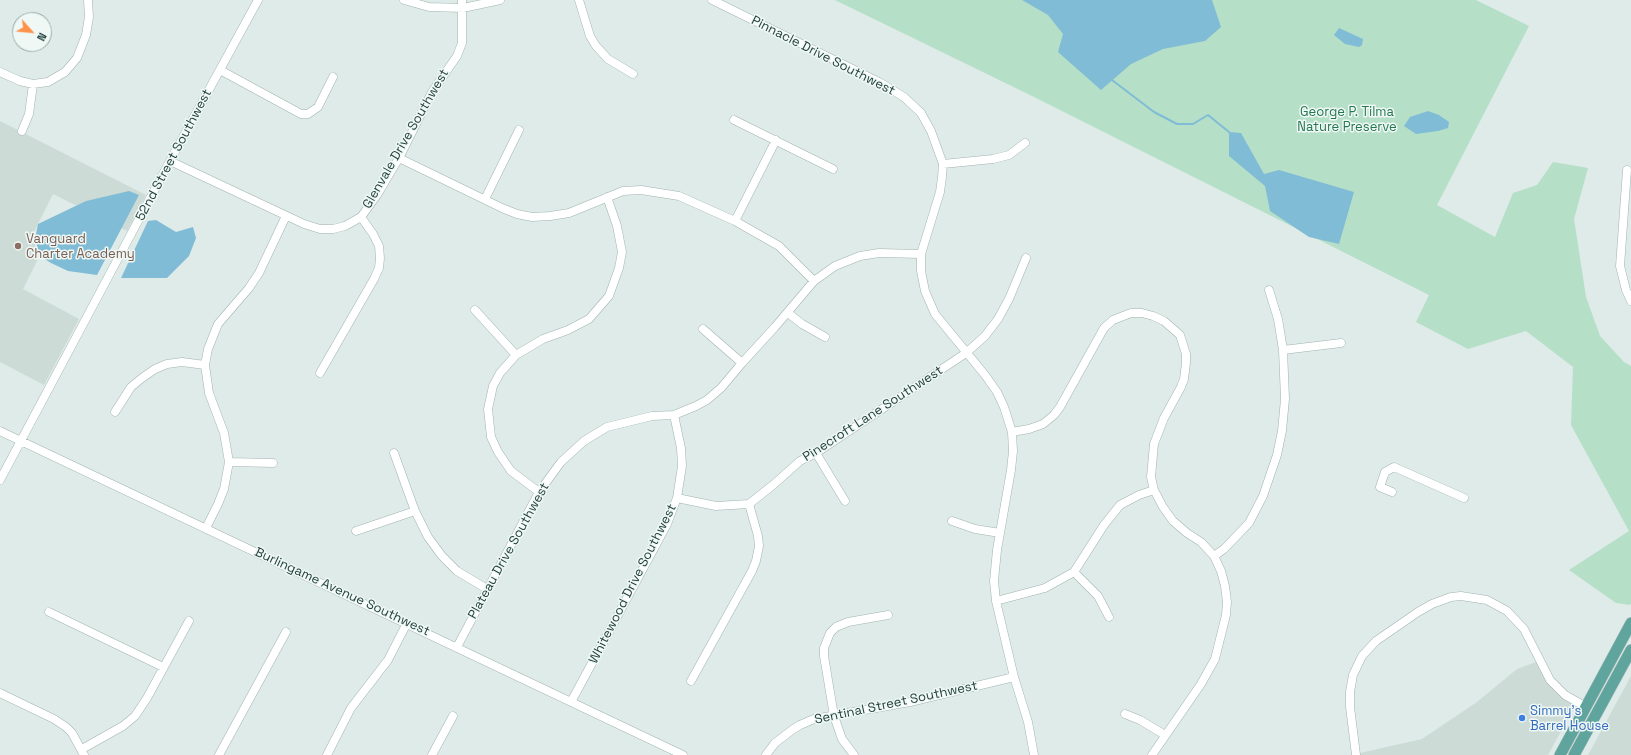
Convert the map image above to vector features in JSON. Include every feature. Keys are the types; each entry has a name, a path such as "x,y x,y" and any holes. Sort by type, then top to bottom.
{"main road":[{"path":"1560,755 1631,623"},
{"path":"1574,755 1631,650"},
{"path":"1593,695 1598,712"},
{"path":"1586,707 1590,713 1591,725"}],"street":[{"path":"0,72 20,81 33,84 42,84 65,72 74,63 84,42 88,29 88,0"},
{"name":"52nd Street Southwest","path":"0,480 20,440 258,0"},
{"path":"404,0 430,7 500,0"},
{"path":"579,0 590,36 596,46 608,59 633,74"},
{"name":"Pinnacle Drive Southwest","path":"712,0 879,82 904,97 920,113 932,131 943,164 940,192 921,254 923,281 935,314 997,392 1004,407 1012,432 1011,470 1000,533 994,581 996,601 1014,677 1028,722 1034,755"},
{"name":"Glenvale Drive Southwest","path":"170,161 304,224 320,229 333,229 345,226 361,217 377,195 399,158 432,92 457,56 462,42 462,4"},
{"path":"220,70 301,114 308,114 318,107 333,77"},
{"path":"22,131 29,114 33,84"},
{"path":"734,120 833,168"},
{"path":"485,199 519,130"},
{"path":"735,221 776,140"},
{"path":"943,164 992,159 1009,155 1025,143"},
{"path":"399,158 517,214 538,217 569,212 623,191 641,190 679,196 735,221 778,246 814,281"},
{"path":"1627,170 1627,216 1620,266 1626,290 1631,301"},
{"path":"539,492 511,472 498,452 491,437 488,409 493,386 500,373 516,355 543,339 568,330 589,319 609,296 619,268 622,252 617,226 607,197"},
{"path":"206,528 222,494 229,462 224,433 209,393 205,364 208,349 218,324 249,288 259,273 286,216"},
{"path":"320,373 374,279 378,268 380,258 379,246 374,234 361,217"},
{"name":"Plateau Drive Southwest","path":"457,647 539,492 561,462 584,441 607,428 652,416 674,415 707,400 721,388 788,313 814,281 835,266 860,256 884,253 921,254"},
{"name":"Pinecroft Lane Southwest","path":"749,504 800,461 816,453 966,353 985,336 998,319 1026,258"},
{"path":"1214,556 1224,549 1249,523 1270,479 1282,431 1285,399 1283,350 1278,319 1269,290"},
{"path":"475,310 516,355"},
{"path":"788,313 802,324 825,337"},
{"path":"1012,432 1029,429 1043,424 1054,415 1060,407 1104,328 1113,320 1131,313 1142,313 1164,321 1180,335 1186,354 1186,363 1181,387 1164,418 1154,444 1151,477 1154,490 1163,507 1173,521 1187,534 1201,542 1214,556 1221,571 1227,602 1226,615 1215,659 1201,684 1152,755"},
{"path":"703,329 742,363"},
{"path":"1283,350 1341,343"},
{"path":"115,412 132,387 155,369 167,364 182,362 205,364"},
{"name":"Whitewood Drive Southwest","path":"571,702 667,524 677,498 682,466 681,448 674,415"},
{"name":"Burlingame Avenue Southwest","path":"0,430 683,755"},
{"path":"394,453 415,511 428,537 442,556 457,571 487,589"},
{"path":"816,453 845,501"},
{"path":"229,462 273,464"},
{"path":"1392,492 1380,487 1385,472 1394,467 1464,498"},
{"path":"996,601 1045,588 1074,572 1104,525 1120,505 1139,495 1154,490"},
{"path":"677,498 716,506 749,504 758,536 758,550 752,571 691,681"},
{"path":"356,531 415,511"},
{"path":"952,521 976,529 1000,533"},
{"path":"1074,572 1098,596 1109,617"},
{"path":"1356,755 1350,707 1350,692 1353,675 1362,656 1376,641 1418,612 1432,604 1451,597 1461,596 1487,600 1507,611 1524,629 1550,680 1565,695 1586,707"},
{"path":"49,612 163,667"},
{"path":"854,755 842,739 834,716 824,648 830,633 836,627 848,622 888,615"},
{"path":"0,693 54,719 72,733 83,752 124,726 135,716 147,698 189,621"},
{"path":"327,755 351,708 388,660 407,623"},
{"path":"219,755 286,632"},
{"name":"Sentinal Street Southwest","path":"766,755 775,743 800,725 814,719 910,702 1014,677"},
{"path":"1125,714 1140,720 1165,735"},
{"path":"432,755 453,716"}],"shaded area":[{"name":"Vanguard Charter Academy","path":"0,121 146,195 127,231 53,194 34,232 37,261 23,289 79,319 44,385 0,362"},
{"path":"1536,662 1548,683 1575,706 1548,755 1360,755 1360,753 1422,739 1477,702 1517,669"},
{"path":"1631,676 1631,755 1588,755"}],"green space":[{"name":"George P. Tilma Nature Preserve","path":"835,0 1476,0 1529,26 1437,205 1495,237 1513,193 1537,185 1553,162 1588,168 1574,219 1586,297 1600,336 1624,362 1631,366 1630,605 1616,603 1569,570 1629,531 1571,425 1573,367 1526,331 1468,349 1416,322 1429,295 1028,94"}],"water":[{"path":"1022,0 1212,0 1221,27 1205,41 1163,49 1131,64 1101,90 1058,52 1063,34 1048,15"},
{"path":"1339,28 1363,39 1362,45 1359,47 1345,44 1334,35"},
{"path":"1428,111 1439,115 1449,122 1448,128 1416,134 1404,126 1410,117"},
{"path":"1229,132 1241,133 1264,174 1279,170 1354,192 1339,244 1309,237 1270,211 1265,186 1229,156"},
{"path":"129,191 139,195 97,275 68,271 40,256 35,239 38,224 86,201"},
{"path":"156,220 176,232 193,227 196,238 189,256 167,278 121,278 148,221"}],"waterway":[{"path":"1112,80 1154,112 1177,124 1193,124 1208,115 1229,132"}],"place":[{"name":"Vanguard Charter Academy","path":"18,246"},
{"name":"Simmy’s Barrel House","path":"1522,718"}]}
